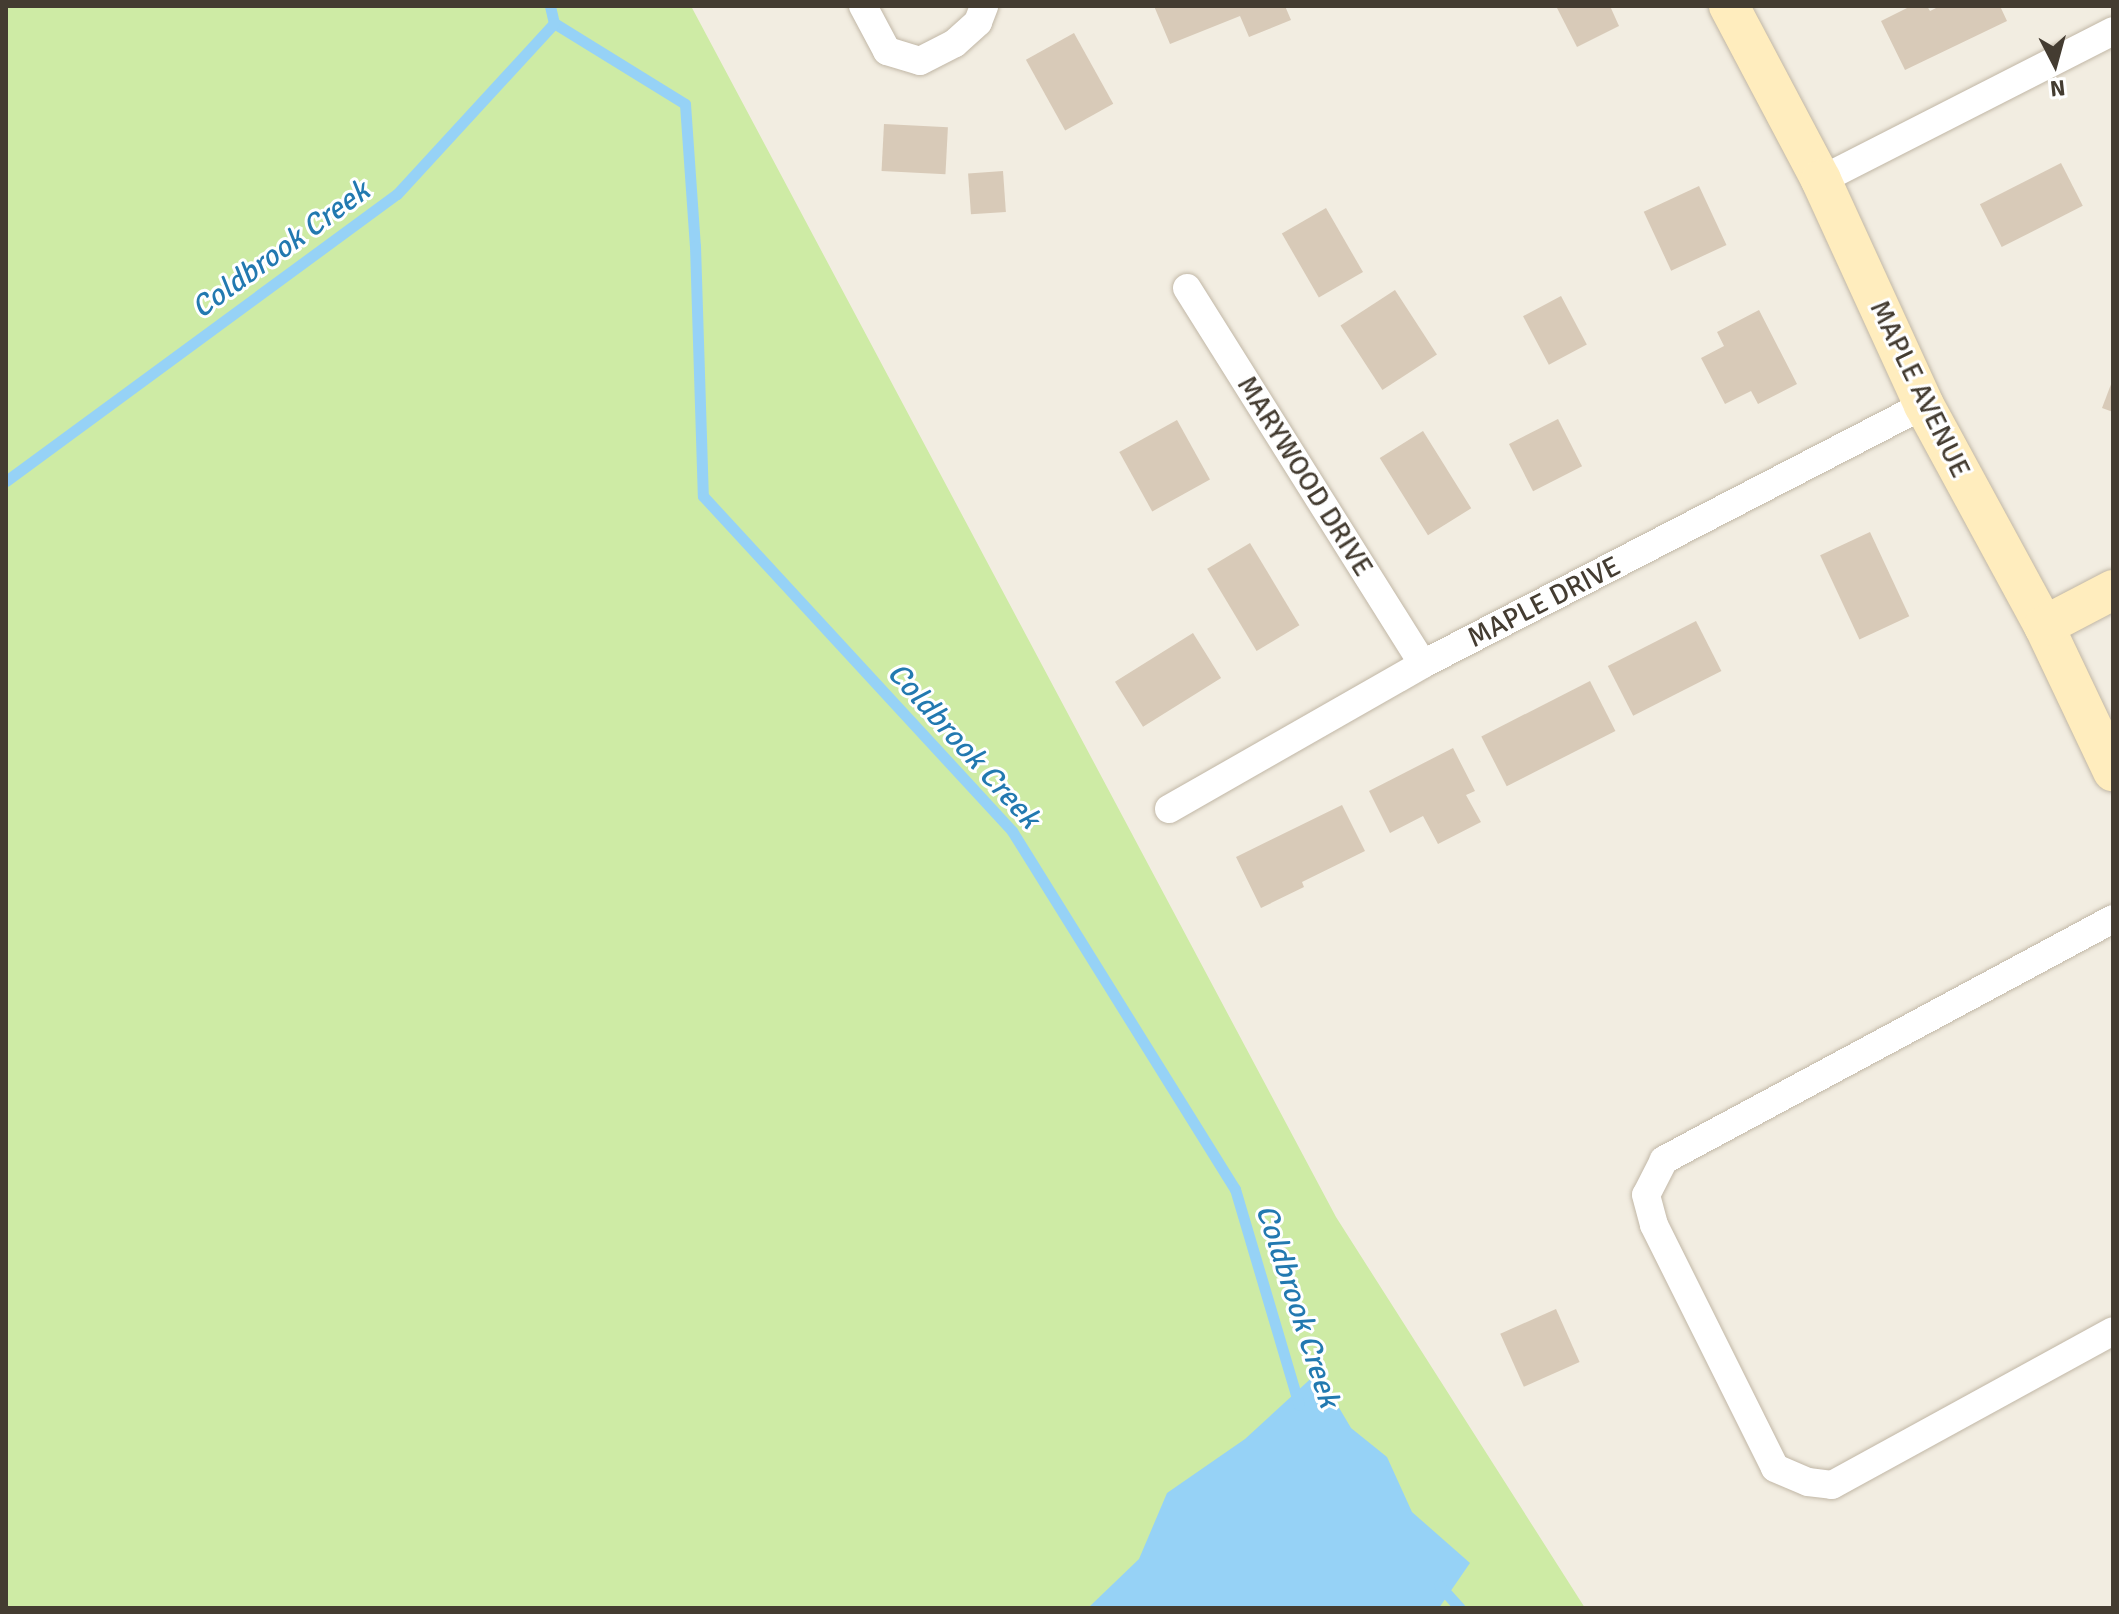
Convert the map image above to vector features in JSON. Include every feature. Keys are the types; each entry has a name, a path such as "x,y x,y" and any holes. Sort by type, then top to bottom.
{"main road":[{"name":"MAPLE AVENUE","path":"1729,6 1821,180 1924,405 2044,626 2113,771"},
{"path":"2044,626 2113,590"}],"street":[{"path":"863,6 887,51 920,61 955,43 978,22 984,6"},
{"path":"1821,180 2113,31"},
{"name":"MARYWOOD DRIVE","path":"1187,288 1423,664"},
{"name":"MAPLE DRIVE","path":"1169,809 1423,664 1924,405"},
{"path":"2113,919 1664,1160 1646,1195 1654,1225 1775,1468 1808,1482 1832,1485 2113,1331"}],"green space":[{"path":"6,6 691,6 1336,1217 1585,1608 6,1608"}],"water":[{"path":"1318,1372 1351,1428 1387,1457 1412,1512 1470,1563 1439,1608 1088,1608 1139,1559 1167,1493 1245,1439"}],"building":[{"path":"1154,6 1285,6 1291,20 1249,37 1240,16 1170,44"},
{"path":"1556,6 1610,6 1619,26 1577,47"},
{"path":"1911,6 1927,6 1930,11 1940,6 2000,6 2007,21 1905,70 1881,21"},
{"path":"1074,33 1113,104 1065,131 1026,60"},
{"path":"884,124 948,127 945,174 882,171"},
{"path":"2061,163 2083,206 2002,247 1980,204"},
{"path":"1003,171 1006,212 971,214 968,173"},
{"path":"1699,186 1726,245 1671,271 1644,212"},
{"path":"1326,208 1363,272 1319,298 1282,234"},
{"path":"1395,290 1437,355 1382,390 1340,325"},
{"path":"1561,296 1587,345 1549,365 1523,316"},
{"path":"1759,310 1797,384 1758,404 1751,391 1725,404 1701,358 1724,346 1717,332"},
{"path":"2113,379 2113,412 2102,408"},
{"path":"1558,419 1582,466 1533,491 1509,444"},
{"path":"1177,420 1210,479 1152,511 1119,452"},
{"path":"1423,431 1471,508 1428,535 1380,458"},
{"path":"1870,532 1909,616 1859,640 1820,555"},
{"path":"1250,543 1299,625 1257,651 1207,569"},
{"path":"1696,621 1721,671 1633,716 1608,666"},
{"path":"1193,633 1221,678 1143,727 1115,682"},
{"path":"1590,681 1615,731 1507,786 1481,736"},
{"path":"1453,748 1475,791 1466,795 1481,822 1438,844 1423,816 1390,833 1369,791"},
{"path":"1342,805 1365,851 1302,882 1304,887 1261,908 1236,857"},
{"path":"1556,1309 1580,1362 1524,1387 1500,1334"}],"waterway":[{"name":"Coldbrook Creek","path":"550,6 554,23 685,104 695,246 703,496 1012,831 1235,1189 1299,1405"},
{"name":"Coldbrook Creek","path":"6,481 397,194 554,23"},
{"name":"Coldbrook Creek","path":"1439,1585 1460,1608"}]}
